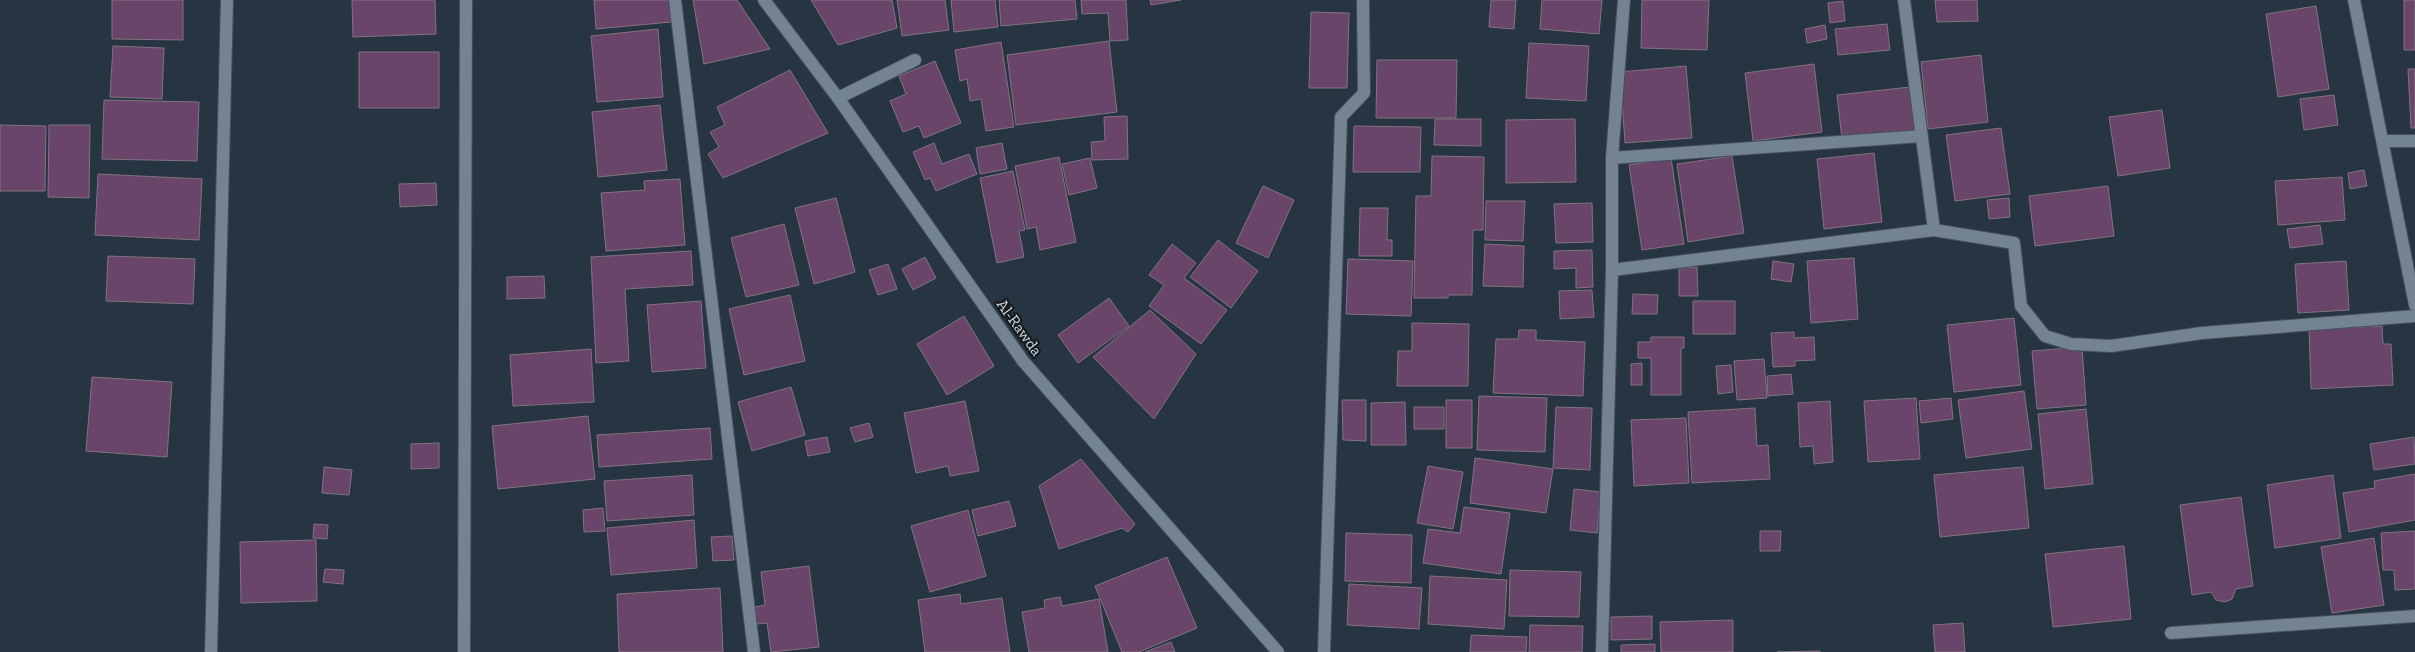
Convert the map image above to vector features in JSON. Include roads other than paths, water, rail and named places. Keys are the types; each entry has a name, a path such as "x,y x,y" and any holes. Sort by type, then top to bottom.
{"street":[{"path":"211,652 227,0"},
{"path":"464,652 466,0"},
{"path":"675,0 754,652"},
{"name":"Al-Rawda","path":"764,0 838,98 1023,361 1278,652"},
{"path":"1324,652 1341,117 1364,93 1363,0"},
{"path":"1602,652 1612,270 1612,158 1624,0"},
{"path":"1904,0 1934,230"},
{"path":"2354,0 2411,265 2415,305"},
{"path":"838,98 915,60"},
{"path":"1612,158 1922,136"},
{"path":"2383,141 2415,141"},
{"path":"1612,270 1934,230 2014,243 2021,306 2045,336 2071,344 2111,346 2202,333 2415,316"},
{"path":"2171,633 2415,616"}]}
